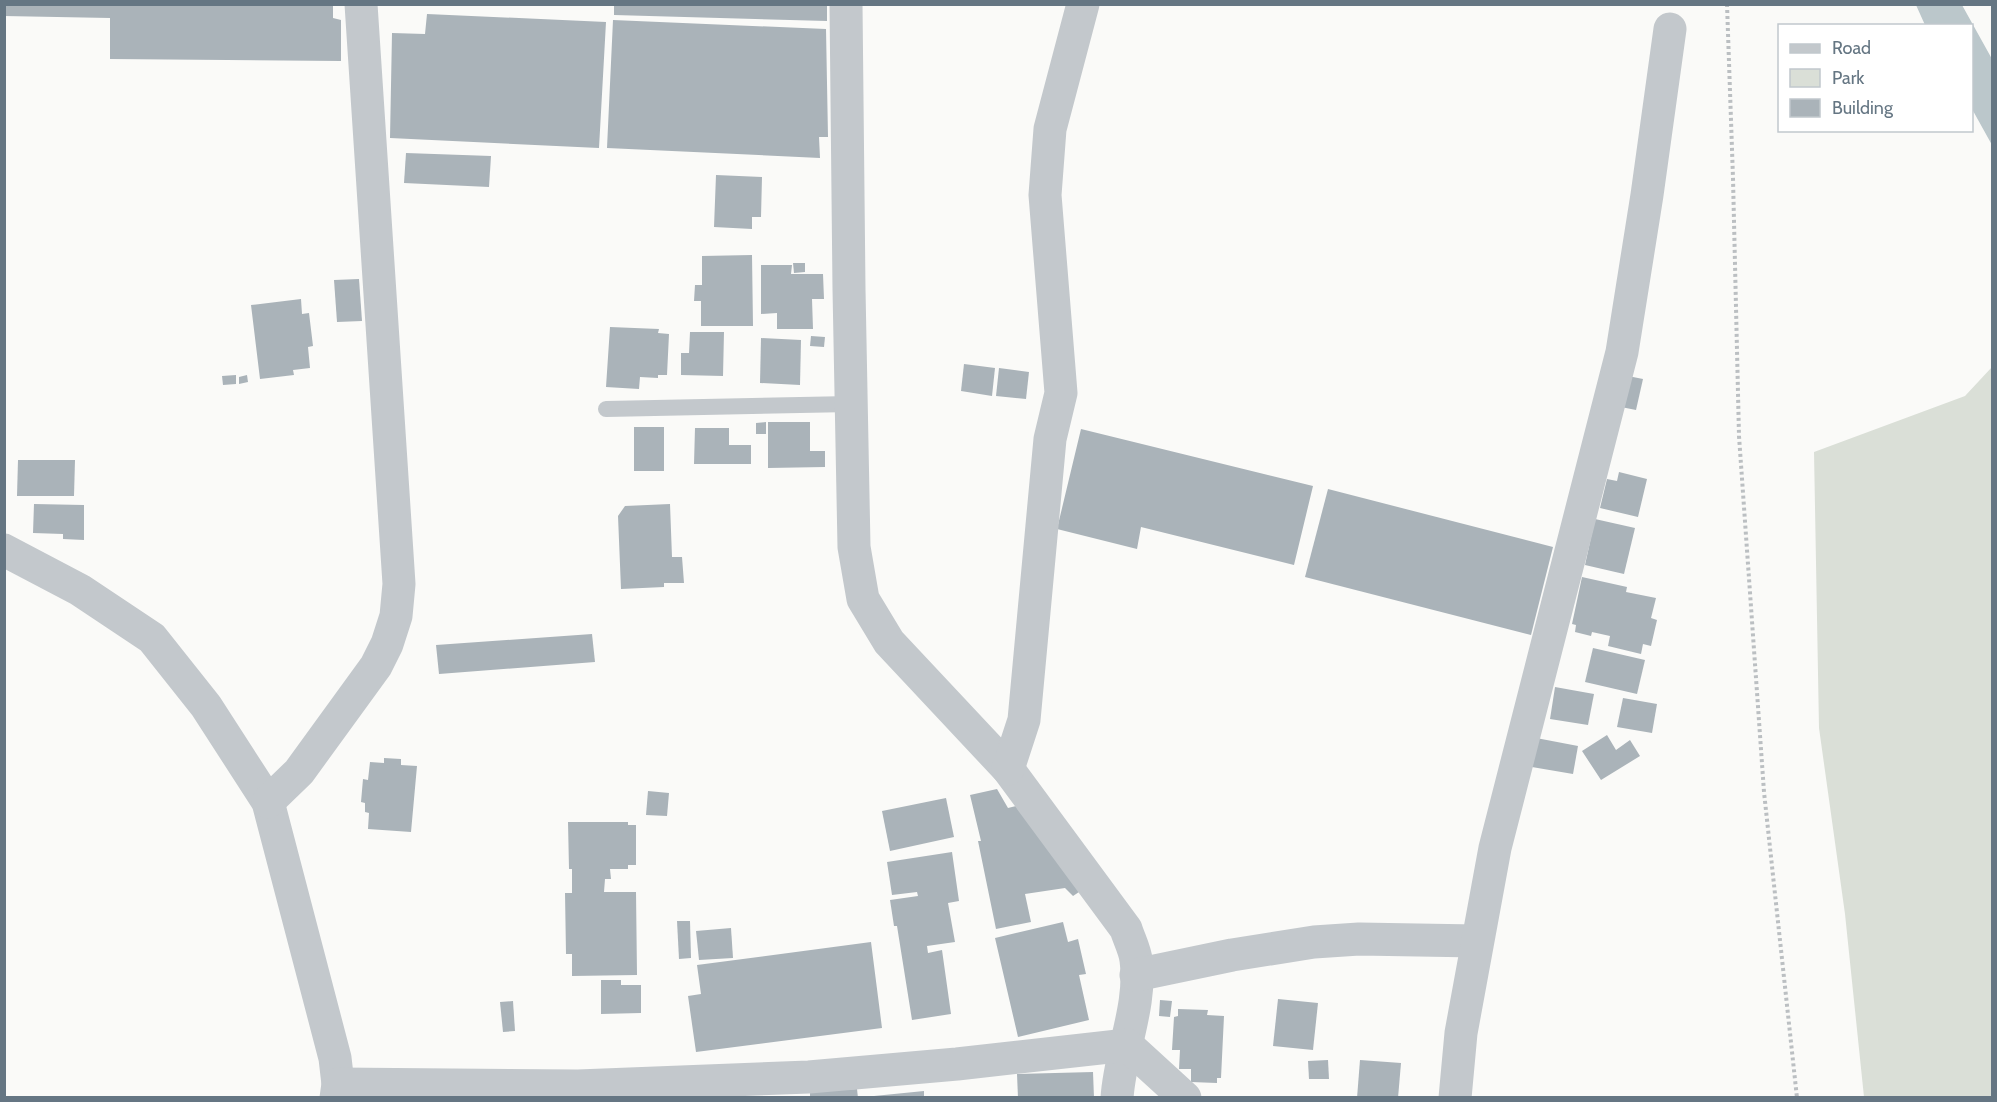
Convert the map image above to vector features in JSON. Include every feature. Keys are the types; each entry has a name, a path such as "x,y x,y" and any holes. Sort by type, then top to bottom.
{"street":[{"path":"268,802 300,772 376,666 387,644 396,616 399,584 361,4"},
{"path":"846,4 854,547 863,599 889,642 1008,769 1126,929 1136,959 1137,995 1118,1077 1117,1098"},
{"path":"1008,769 1024,720 1050,439 1061,393 1045,195 1050,129 1083,4"},
{"path":"1455,1098 1461,1033 1495,848 1622,352 1670,29"},
{"path":"4,550 80,590 152,638 206,705 268,802 335,1058 337,1091 578,1086 798,1077 957,1064 1127,1045 1185,1098"},
{"path":"1136,975 1232,955 1314,942 1359,939 1477,941"}],"lane":[{"path":"606,409 851,404"}],"path":[{"path":"1727,4 1739,436 1764,792 1797,1098"}],"green space":[{"path":"1992,367 1992,1097 1864,1097 1845,914 1819,728 1814,452 1965,396"}],"shaded area":[{"path":"1916,5 1962,5 1973,24 1925,24"},
{"path":"1973,25 1992,59 1992,145 1973,111"}],"building":[{"path":"4,4 333,4 333,18 341,20 341,61 110,59 110,18 4,16"},
{"path":"614,4 827,4 827,21 614,15"},
{"path":"427,14 606,22 599,148 390,138 392,33 425,34"},
{"path":"613,20 826,29 828,137 819,137 820,158 607,148"},
{"path":"406,153 491,156 489,187 404,183"},
{"path":"716,175 762,177 761,217 752,217 752,229 714,227"},
{"path":"752,255 753,326 701,326 701,301 694,301 695,285 702,285 702,256"},
{"path":"793,263 805,263 805,272 794,273"},
{"path":"761,265 792,265 791,274 823,274 824,299 812,299 813,329 777,329 777,313 761,314"},
{"path":"359,279 362,321 337,322 334,280"},
{"path":"301,299 302,314 309,313 313,346 308,347 310,368 293,370 294,375 260,379 251,305"},
{"path":"610,327 659,329 658,333 669,334 667,375 658,375 658,378 640,377 639,389 606,387"},
{"path":"690,332 724,332 723,376 681,375 681,353 689,353"},
{"path":"811,336 825,337 824,347 810,346"},
{"path":"761,338 801,340 800,385 760,383"},
{"path":"964,364 995,368 992,396 961,391"},
{"path":"999,368 1029,372 1026,399 996,396"},
{"path":"236,375 236,384 223,385 222,376"},
{"path":"247,375 248,382 239,384 239,377"},
{"path":"1628,376 1643,379 1636,410 1621,407"},
{"path":"766,422 766,434 756,434 756,423"},
{"path":"768,422 810,422 810,451 825,451 825,467 768,468"},
{"path":"634,427 664,427 664,471 634,471"},
{"path":"695,428 729,428 729,445 751,445 751,464 694,464"},
{"path":"1081,429 1313,486 1294,565 1141,527 1137,549 1057,529"},
{"path":"18,460 75,460 74,496 17,496"},
{"path":"1619,472 1647,479 1638,517 1600,508 1607,479 1617,481"},
{"path":"1328,489 1553,547 1531,635 1305,577"},
{"path":"34,504 84,505 84,540 63,539 63,534 33,533"},
{"path":"670,504 672,557 682,557 684,583 664,583 664,587 621,589 618,516 625,506"},
{"path":"1595,519 1635,528 1624,574 1585,565"},
{"path":"1582,577 1627,587 1626,592 1656,598 1651,618 1657,620 1651,646 1643,644 1641,654 1608,646 1610,636 1592,632 1591,636 1575,632 1576,625 1572,624"},
{"path":"592,634 595,662 439,674 436,645"},
{"path":"1593,648 1645,660 1637,694 1585,682"},
{"path":"1555,687 1594,694 1588,725 1550,719"},
{"path":"1623,698 1657,704 1652,733 1617,727"},
{"path":"1607,735 1616,750 1630,740 1640,756 1601,780 1582,751"},
{"path":"1531,737 1578,746 1573,774 1526,766"},
{"path":"384,758 401,759 401,765 417,766 411,832 368,829 369,813 365,812 365,803 361,802 363,779 368,780 370,762 384,763"},
{"path":"997,789 1008,808 1016,806 1082,890 1073,896 1065,888 1025,894 1031,922 996,929 978,841 981,841 970,795"},
{"path":"648,791 669,793 667,816 646,815"},
{"path":"946,798 954,837 890,851 882,811"},
{"path":"568,822 628,822 628,825 636,825 636,865 628,865 628,869 610,869 611,879 605,879 604,892 636,892 637,975 572,976 572,954 566,954 565,893 572,893"},
{"path":"952,852 959,901 948,903 955,942 927,946 928,953 942,950 951,1014 912,1020 897,926 894,926 890,900 918,896 917,892 892,895 887,862"},
{"path":"677,921 690,921 691,958 679,959"},
{"path":"1063,922 1068,942 1078,939 1086,974 1079,975 1089,1020 1018,1037 995,938"},
{"path":"731,928 733,958 699,960 696,931"},
{"path":"871,942 882,1028 696,1052 688,996 701,994 697,965"},
{"path":"601,980 621,980 621,985 641,985 641,1013 601,1014"},
{"path":"1278,999 1318,1003 1313,1050 1273,1046"},
{"path":"1160,1000 1172,1001 1170,1017 1159,1016"},
{"path":"513,1001 515,1031 503,1032 500,1002"},
{"path":"1178,1009 1208,1010 1207,1015 1224,1016 1221,1078 1217,1078 1217,1083 1191,1082 1191,1069 1179,1069 1180,1050 1172,1050 1174,1017 1178,1016"},
{"path":"1328,1060 1329,1079 1309,1079 1308,1061"},
{"path":"1360,1060 1401,1063 1398,1098 1357,1098"},
{"path":"1093,1072 1094,1098 1018,1098 1017,1074"},
{"path":"857,1089 858,1098 810,1098 810,1092"},
{"path":"924,1091 924,1098 874,1098 874,1096"}]}
